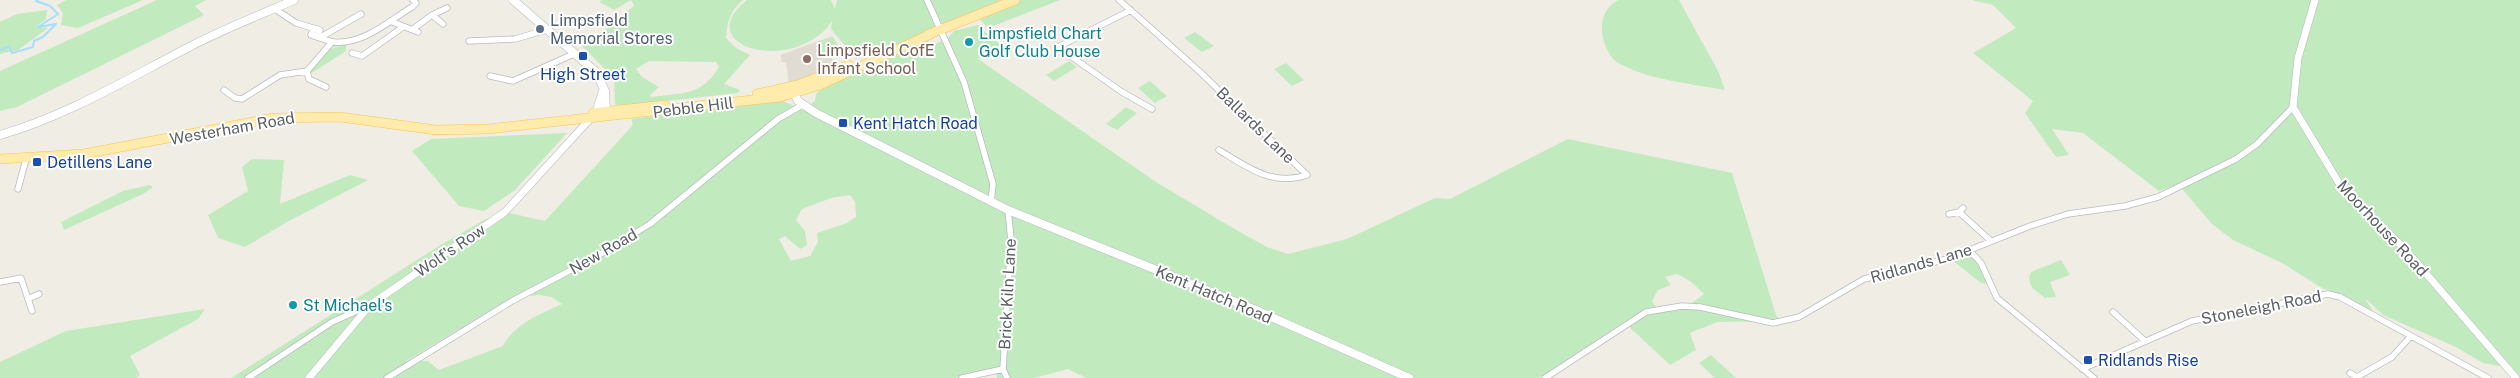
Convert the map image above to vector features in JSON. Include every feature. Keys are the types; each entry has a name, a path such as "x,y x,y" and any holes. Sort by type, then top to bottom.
{"main road":[{"path":"0,135 44,119 98,95 194,45 294,0"},
{"path":"513,0 549,29 596,72 604,87 606,111"},
{"path":"798,89 1015,0"},
{"path":"594,117 604,87"},
{"name":"Kent Hatch Road","path":"798,89 796,99 816,113 991,202 1249,308 1409,378"},
{"name":"Pebble Hill","path":"594,117 606,111 798,89"},
{"name":"Pebble Hill","path":"594,117 798,89"},
{"name":"Westerham Road","path":"0,159 26,159 84,154 247,122 303,116 340,117 436,130 464,130 594,117"}],"street":[{"path":"275,9 287,18 332,42 340,43 364,35 390,21 412,7 416,3 413,0"},
{"path":"927,0 964,82 993,184 991,202"},
{"name":"Ballards Lane","path":"1119,0 1201,73 1307,174 1298,179 1282,182 1251,170 1219,150"},
{"path":"2293,107 2298,58 2315,0"},
{"path":"390,21 415,31 432,15 447,8"},
{"path":"1131,10 1060,46 1066,53 1114,87 1152,109"},
{"path":"317,34 361,14"},
{"path":"432,15 443,24"},
{"path":"352,53 362,56 403,27"},
{"path":"470,41 515,39 535,35 549,29"},
{"path":"224,90 235,98 242,98 280,74 307,71 332,42"},
{"path":"490,76 513,81 576,53"},
{"path":"307,71 309,79 326,87"},
{"name":"New Road","path":"387,378 512,301 594,258 650,224 778,119 804,104"},
{"name":"Ridlands Lane","path":"1545,378 1646,312 1682,306 1773,323 1799,317 1864,279 1924,266 1970,251 1991,241 2068,214 2125,206 2158,197 2236,159 2257,144 2293,107"},
{"name":"Moorhouse Road","path":"2293,107 2342,188 2405,250 2516,378"},
{"name":"Wolf's Row","path":"309,378 342,335 370,305 505,212 594,117"},
{"path":"18,189 21,182 20,169 26,159"},
{"name":"Brick Kiln Lane","path":"1007,378 1003,369 1011,240 1008,210"},
{"path":"1949,214 1961,210 1991,241"},
{"path":"1970,251 1984,262 1988,286 1997,298 2094,378"},
{"path":"0,282 21,278 32,310"},
{"path":"28,299 39,294"},
{"name":"Stoneleigh Road","path":"2082,369 2203,318 2328,294 2340,297 2488,378"},
{"path":"248,378 332,322 370,305"},
{"path":"2113,312 2145,341"},
{"path":"2350,373 2357,377 2392,358 2411,336"},
{"path":"962,378 1003,369"}],"shaded area":[{"name":"Limpsfield CofE Infant School","path":"832,36 841,51 830,55 836,66 789,85 786,62 782,62 780,55"}],"green space":[{"path":"66,0 143,0 78,28 61,25 63,13 57,5"},
{"path":"157,0 206,0 195,6 204,15 17,107 0,111 0,71"},
{"path":"602,0 631,0 614,10 599,2"},
{"path":"631,0 743,0 730,17 726,38 736,48 750,55 724,84 740,90 738,93 620,106 615,104 614,78 581,45 616,23 634,5","holes":["649,61 716,62 719,67 698,88 681,93 651,97 650,95 659,87 642,77 636,69"]},
{"path":"747,0 831,0 835,9 837,0 1060,0 988,28 975,14 900,44 856,59 831,29 832,21 815,38 795,48 773,51 754,49 738,42 730,31 732,17"},
{"path":"1618,0 1679,0 1718,71 1725,90 1658,78 1616,62 1605,46 1602,27 1603,18 1607,10"},
{"path":"1972,0 2520,0 2520,378 2511,368 2483,363 2456,347 2383,315 2365,298 2374,313 2322,288 2282,263 2233,240 2212,224 2178,184 2159,191 2083,133 2052,129 2069,155 2056,157 2025,113 2033,101 1973,53 2016,28 1993,5"},
{"path":"47,10 46,19 36,27 48,28 18,50 0,54 0,22 17,14"},
{"path":"978,25 983,27 984,31 1001,45 978,59 1156,182 1267,247 1288,254 1347,239 1435,198 1450,199 1568,139 1732,173 1776,315 1781,321 1717,322 1690,333 1696,350 1670,365 1624,322 1539,378 1086,378 1068,369 1034,378 997,378 996,367 955,378 231,378 439,246 484,220 505,212 545,221 633,125 631,119 779,99 802,110 815,101 816,94 821,89 928,41 933,45 948,38 954,31","holes":["850,195 855,202 856,217 847,223 817,233 818,242 810,256 791,261 779,239 785,236 800,249 807,245 805,231 796,220 802,209 831,198","1677,274 1690,281 1704,294 1692,303 1657,308 1652,301 1658,290 1671,285 1665,277","540,295 551,297 562,304 521,326 508,338 503,346 439,370 428,361 406,361 512,297"]},
{"path":"1195,32 1214,46 1202,52 1184,38"},
{"path":"833,37 841,51 826,57 824,52 817,52 815,47 820,45 818,42"},
{"path":"334,44 346,45 346,51 310,74 309,71 327,50 343,45 328,48"},
{"path":"1069,61 1077,67 1054,81 1046,75"},
{"path":"1286,63 1304,80 1292,86 1274,69"},
{"path":"1150,81 1167,96 1155,103 1138,88"},
{"path":"1126,107 1137,113 1117,130 1106,124"},
{"path":"567,133 515,190 484,211 459,206 412,151 431,139"},
{"path":"252,159 284,160 280,204 350,175 368,180 287,222 245,247 218,238 208,215 248,191 242,167"},
{"path":"150,185 153,187 145,193 64,230 61,222 123,191"},
{"path":"1968,254 1979,263 1986,284 1981,283 1952,260"},
{"path":"2061,260 2070,275 2050,282 2056,297 2045,298 2030,284 2031,272"},
{"path":"205,309 198,319 130,356 140,375 136,378 0,378 0,362 66,331"},
{"path":"1711,355 1736,378 1715,378 1699,363"}],"waterway":[{"path":"0,51 9,46 12,53 33,47 34,41 43,37 56,24 38,27 58,14 50,6 36,1 38,0"}],"place":[{"name":"Limpsfield Memorial Stores","path":"540,29"},
{"name":"Limpsfield Chart Golf Club House","path":"969,42"},
{"name":"High Street","path":"583,56"},
{"name":"Limpsfield CofE Infant School","path":"807,59"},
{"name":"Kent Hatch Road","path":"843,123"},
{"name":"Detillens Lane","path":"37,162"},
{"name":"St Michael's","path":"293,305"},
{"name":"Ridlands Rise","path":"2088,360"}]}
